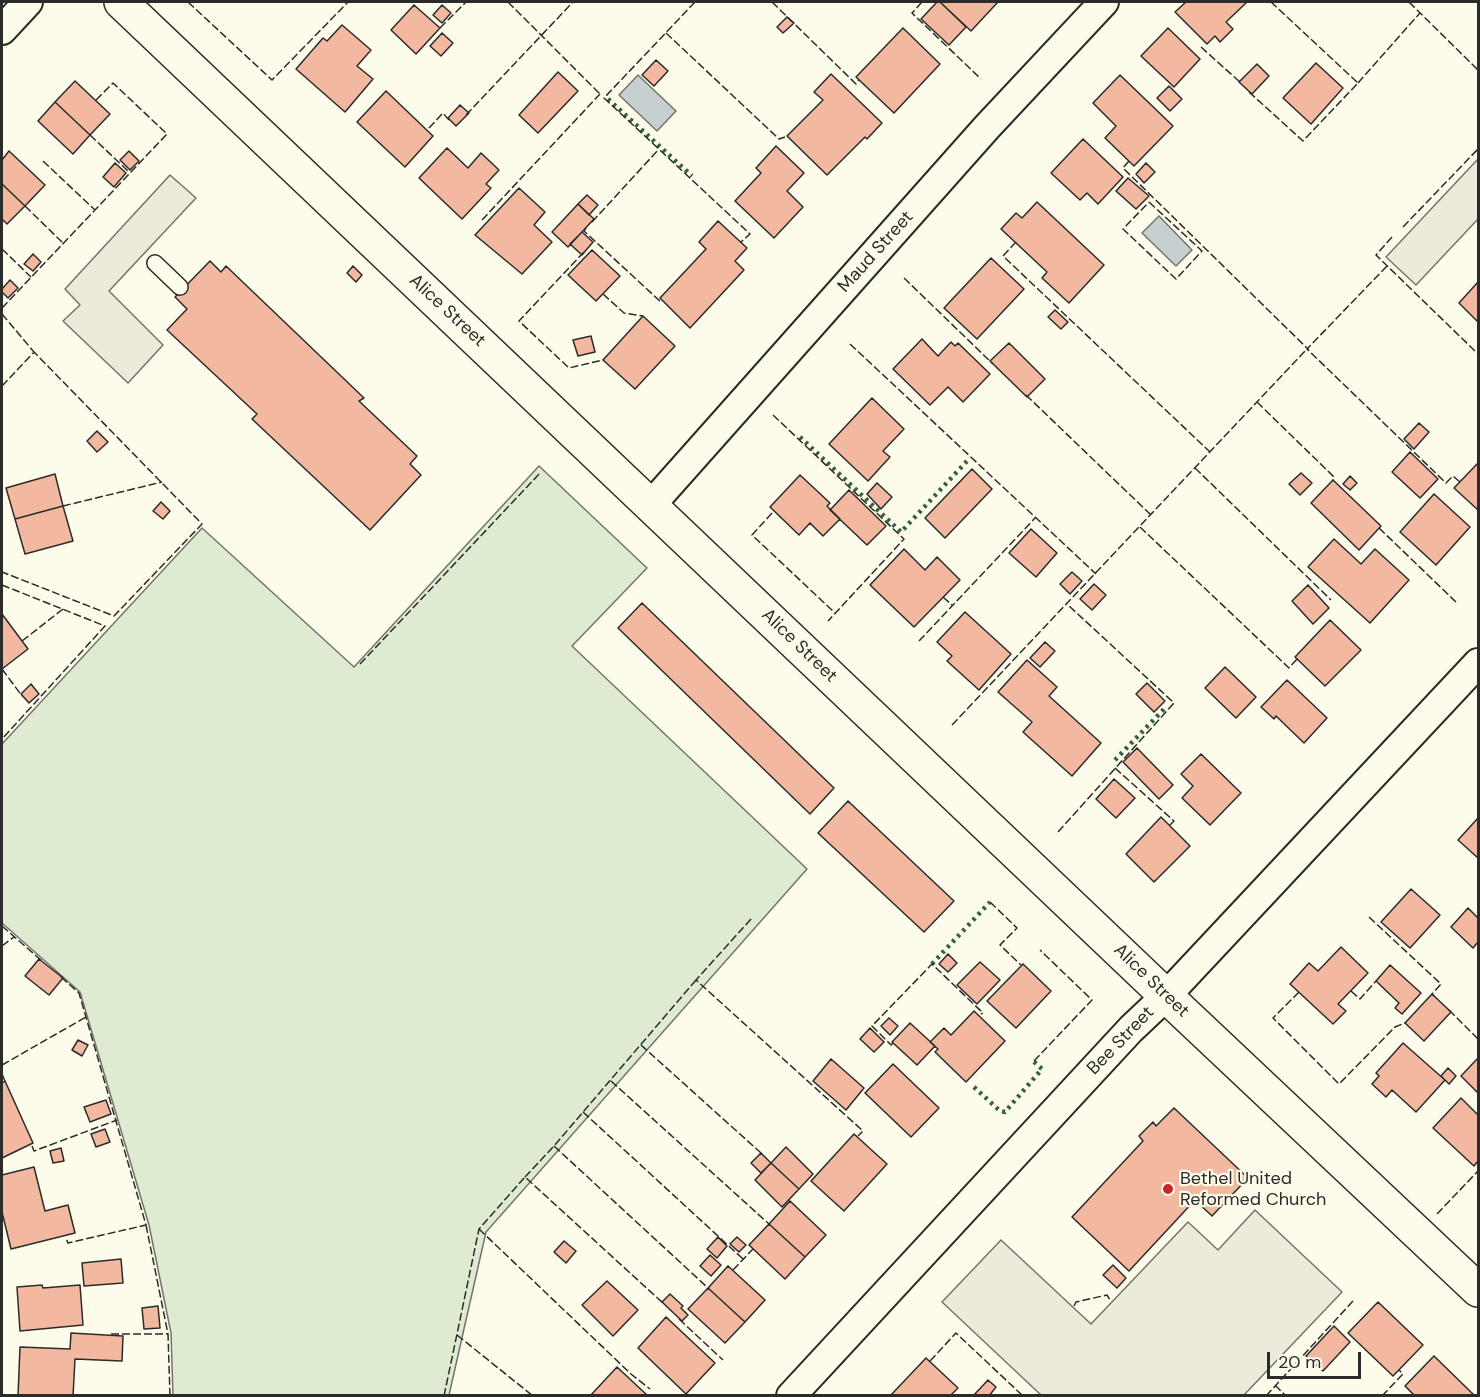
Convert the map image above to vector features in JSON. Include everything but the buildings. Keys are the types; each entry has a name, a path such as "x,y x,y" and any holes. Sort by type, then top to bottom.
{"street":[{"path":"2,30 28,2"},
{"name":"Alice Street","path":"121,2 1166,996 1479,1290"},
{"name":"Maud Street","path":"651,505 987,127 1104,2"},
{"name":"Bee Street","path":"791,1395 1131,1029 1166,996 1479,663"}],"lane":[{"path":"155,263 180,287"}],"green space":[{"path":"539,466 647,568 572,646 807,869 486,1232 449,1395 173,1395 171,1333 149,1225 80,992 2,923 2,744 202,528 354,667"}],"shaded area":[{"path":"638,75 676,111 657,131 619,95"},
{"path":"1478,159 1478,219 1416,285 1386,257"},
{"path":"170,175 196,198 109,291 163,345 128,383 63,321 80,305 65,289"},
{"path":"1159,216 1192,250 1176,266 1142,233"},
{"path":"1255,1210 1342,1292 1244,1395 1041,1395 942,1302 1001,1240 1091,1324 1188,1222 1218,1250"}],"hedge":[{"path":"608,99 692,176"},
{"path":"800,437 901,532 968,460"},
{"path":"1115,760 1166,707"},
{"path":"932,964 990,902"},
{"path":"974,1087 1000,1111 1005,1112 1042,1069 1031,1059"}],"fence":[{"path":"188,2 272,80 348,2"},
{"path":"440,28 466,2"},
{"path":"508,2 601,95"},
{"path":"466,115 573,2"},
{"path":"695,2 604,98 750,234 741,242"},
{"path":"772,2 856,84 859,80"},
{"path":"922,2 912,13 981,79"},
{"path":"1249,92 1303,141 1358,83 1271,2"},
{"path":"1409,2 1478,70"},
{"path":"1358,83 1420,13"},
{"path":"666,33 779,139 785,137"},
{"path":"1201,47 1241,83"},
{"path":"2,308 167,134 113,83 96,100"},
{"path":"482,220 600,94"},
{"path":"429,128 443,113 449,120"},
{"path":"90,135 130,173"},
{"path":"592,222 659,149"},
{"path":"1403,227 1478,149"},
{"path":"43,161 95,210"},
{"path":"1129,161 1123,168 1309,350"},
{"path":"1149,202 1202,251 1176,279 1123,229 1149,202"},
{"path":"25,206 63,243"},
{"path":"586,228 584,231 662,303"},
{"path":"1392,237 1376,255 1478,354"},
{"path":"1016,242 1003,256 1210,452"},
{"path":"2,249 31,277"},
{"path":"584,252 519,321 569,368 603,360"},
{"path":"1387,266 1307,349 1446,483 1453,476 1460,482"},
{"path":"904,278 993,364"},
{"path":"603,294 624,313 643,316"},
{"path":"2,314 34,352"},
{"path":"850,344 1096,574"},
{"path":"952,725 1307,349"},
{"path":"2,386 34,352 202,524 114,616 2,572"},
{"path":"1026,395 1151,515"},
{"path":"1257,402 1334,477 1333,480"},
{"path":"773,415 904,539 828,621"},
{"path":"1195,468 1331,600"},
{"path":"360,664 541,472"},
{"path":"63,506 162,482"},
{"path":"772,513 752,535 835,613"},
{"path":"919,641 1036,517"},
{"path":"1140,527 1289,668 1297,659"},
{"path":"1379,528 1456,602"},
{"path":"2,585 105,626 2,739"},
{"path":"943,597 952,605"},
{"path":"1058,832 1174,703 1067,604"},
{"path":"22,641 63,609"},
{"path":"2,669 22,696"},
{"path":"1115,768 1174,821 1170,825"},
{"path":"990,902 1017,928 1000,945 1021,965"},
{"path":"1369,917 1441,984 1432,994 1434,996"},
{"path":"751,919 696,980 863,1131 858,1136"},
{"path":"2,926 42,961"},
{"path":"2,946 14,937"},
{"path":"1034,1061 1092,1000 1040,950"},
{"path":"893,1043 891,1045 872,1026 932,964 983,1013 981,1014"},
{"path":"61,977 79,993 146,1225 68,1243 66,1238"},
{"path":"525,1177 696,980"},
{"path":"1351,991 1360,999 1376,981"},
{"path":"1299,992 1273,1018 1339,1084 1395,1027 1405,1023"},
{"path":"1449,1010 1478,1039"},
{"path":"2,1065 86,1017"},
{"path":"641,1045 761,1153"},
{"path":"2,1074 5,1081"},
{"path":"611,1081 769,1224"},
{"path":"583,1112 743,1259"},
{"path":"32,1146 34,1151 117,1120"},
{"path":"554,1146 707,1287"},
{"path":"1437,1214 1478,1171"},
{"path":"444,1396 479,1229 525,1177 664,1304"},
{"path":"146,1225 168,1334 170,1396"},
{"path":"479,1229 631,1374 650,1389"},
{"path":"733,1270 753,1249"},
{"path":"1074,1306 1076,1302 1107,1295 1110,1300"},
{"path":"1266,1396 1353,1301"},
{"path":"679,1319 723,1360"},
{"path":"930,1361 956,1333 1023,1396"},
{"path":"111,1334 168,1334"},
{"path":"457,1335 533,1396"},
{"path":"1382,1396 1403,1374 1399,1370"},
{"path":"1275,1385 1286,1396"}],"place":[{"name":"Bethel United Reformed Church","path":"1168,1189"}]}
